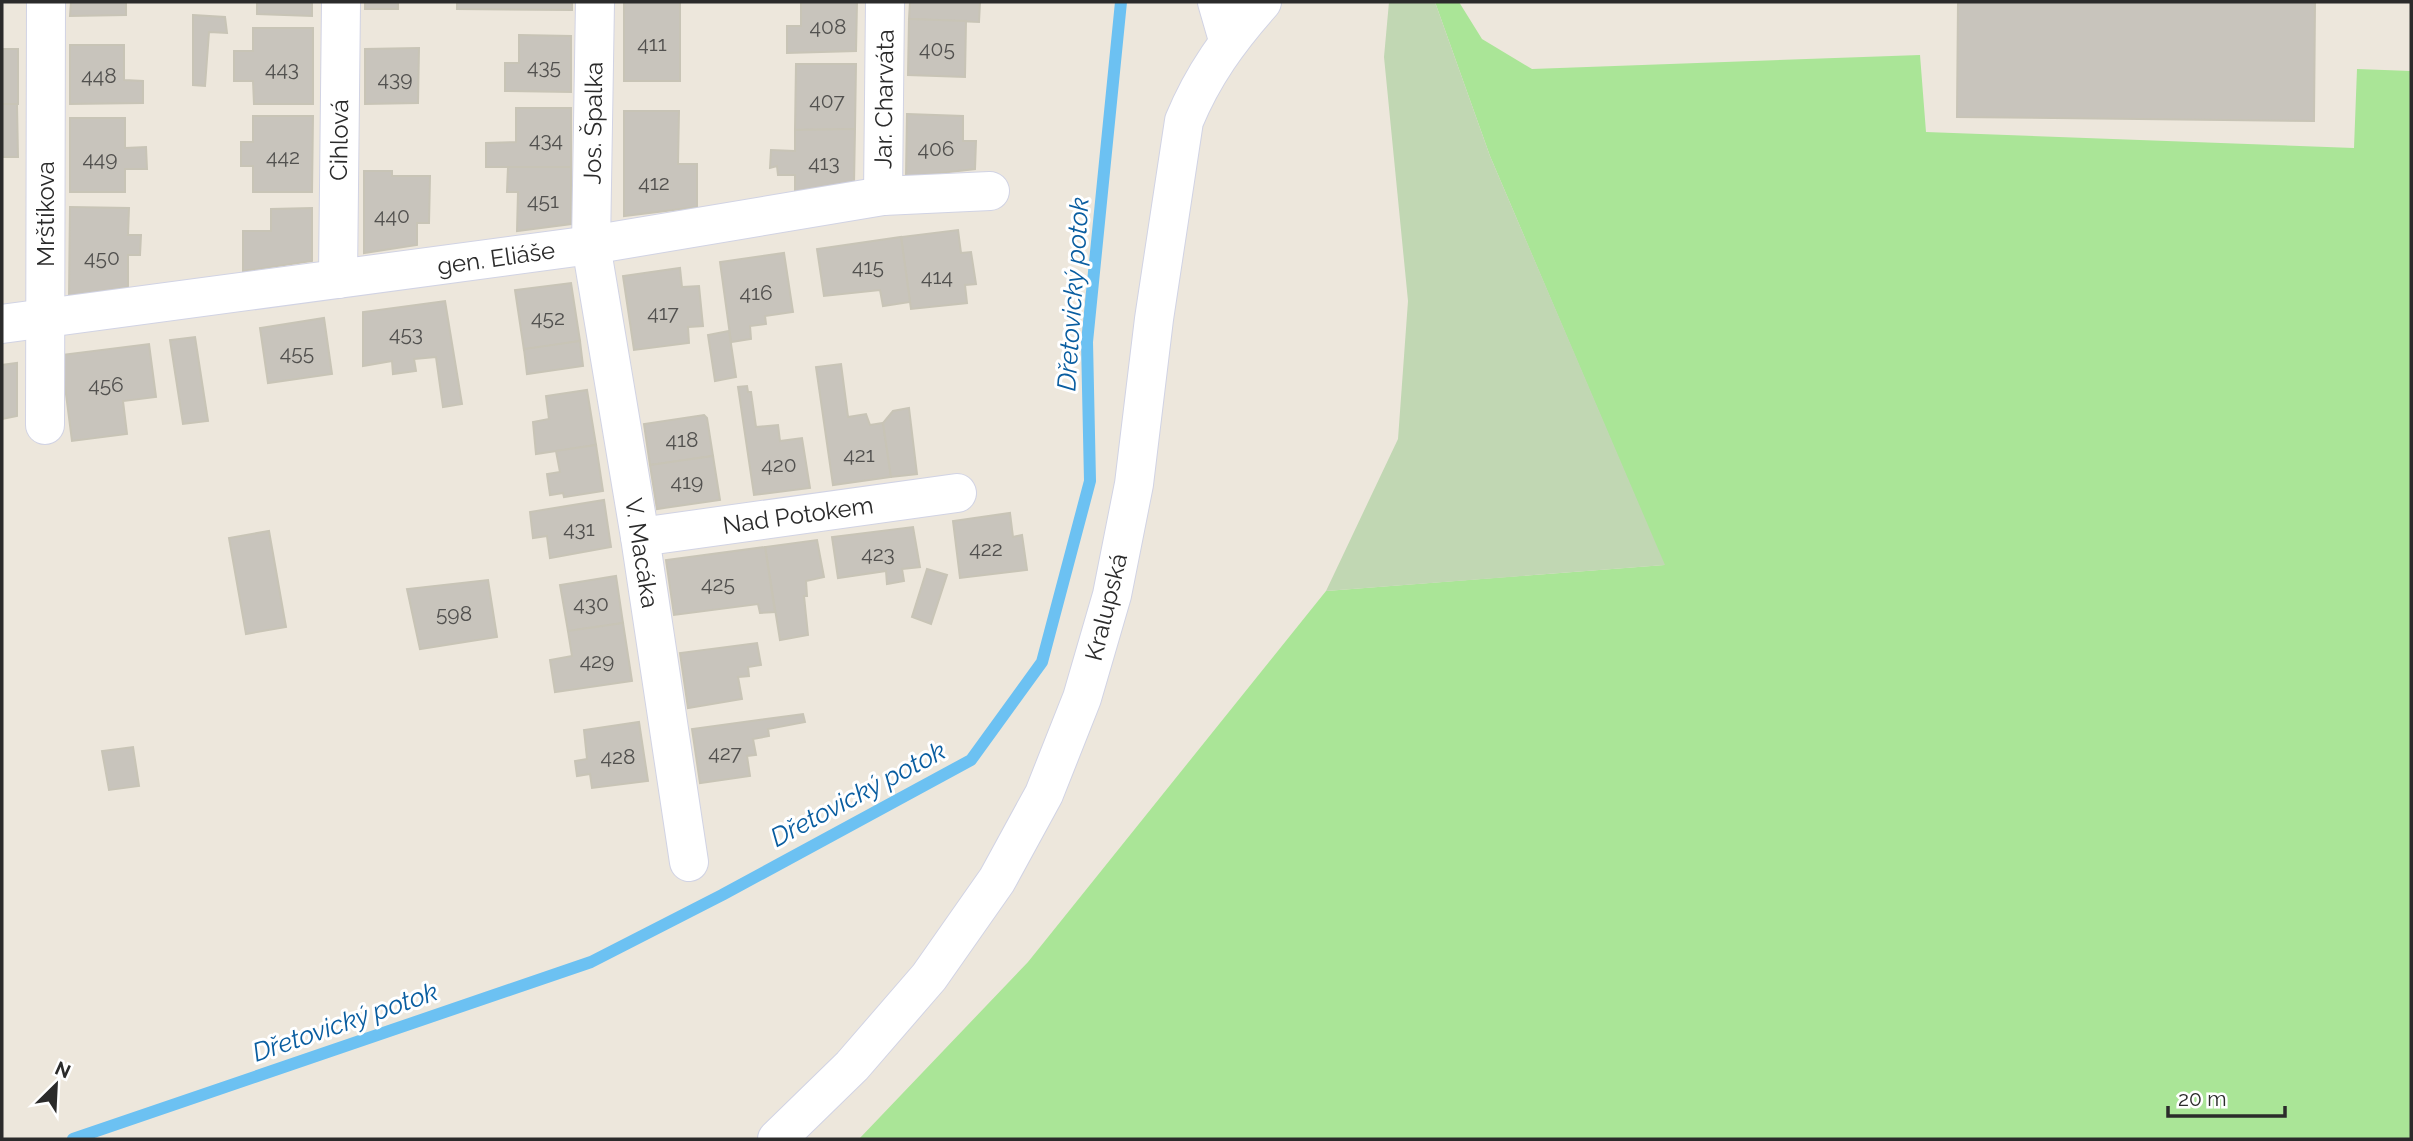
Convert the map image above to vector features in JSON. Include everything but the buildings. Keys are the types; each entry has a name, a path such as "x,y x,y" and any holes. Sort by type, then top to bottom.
{"street":[{"name":"Mrštíkova","path":"45,425 46,2"},
{"name":"Cihlová","path":"338,279 341,2"},
{"name":"Jos. Špalka","path":"591,245 595,2"},
{"name":"Jar. Charváta","path":"883,196 885,2"},
{"path":"1217,2 1228,40"},
{"name":"Kralupská","path":"777,1139 852,1066 929,977 997,880 1044,794 1082,698 1112,595 1134,485 1156,306 1184,121 1194,96 1228,40 1262,2"},
{"name":"gen. Eliáše","path":"2,324 591,245 883,196 990,191"},
{"name":"V. Macáka","path":"591,245 640,537 689,862"},
{"name":"Nad Potokem","path":"640,537 957,493"}],"green space":[{"path":"1389,2 1435,2 1490,156 1665,565 1326,591 1398,439 1408,301 1384,57"},
{"path":"1435,2 1459,2 1482,39 1532,69 1920,55 1926,132 2354,148 2357,69 2411,71 2411,1139 859,1139 1028,962 1326,591 1664,565 1490,156"}],"waterway":[{"name":"Dřetovický potok","path":"73,1139 591,962 722,895 971,760 1042,662 1090,481 1087,342 1121,2"}]}
